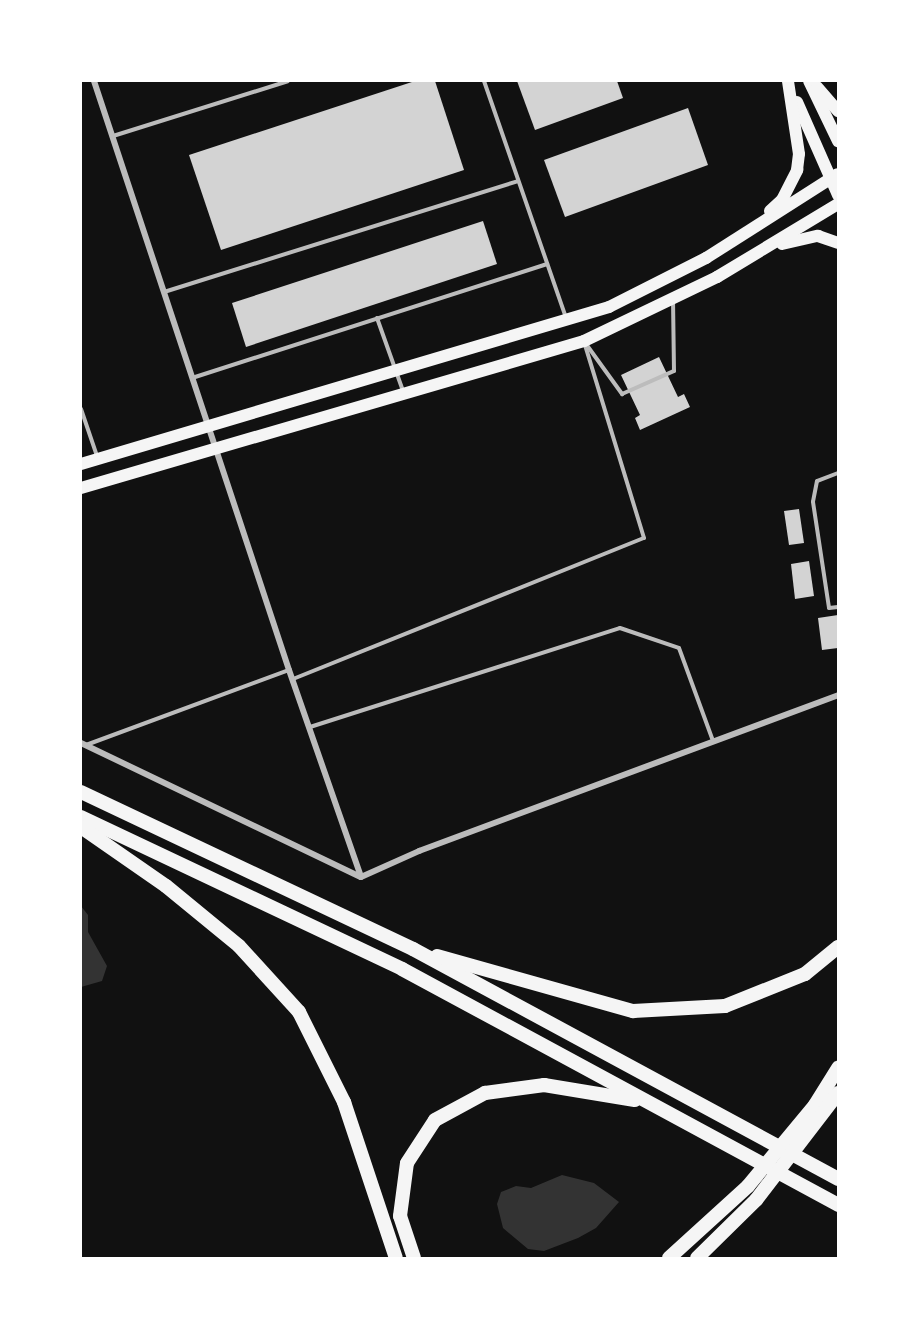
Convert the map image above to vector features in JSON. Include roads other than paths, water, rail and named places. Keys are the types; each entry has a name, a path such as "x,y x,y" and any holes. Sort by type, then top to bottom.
{"highway":[{"path":"81,792 412,949 838,1179"},
{"path":"81,818 402,969 838,1205"},
{"path":"81,827 166,886 239,946 299,1012 344,1102 396,1258"},
{"path":"412,949 633,1011 725,1006 805,974 838,947"},
{"path":"669,1258 748,1186 815,1105 838,1068"},
{"path":"414,1258 400,1216 407,1163 435,1120 485,1093 544,1085 646,1101"},
{"path":"697,1258 756,1200 838,1093"}],"main road":[{"path":"788,81 834,177 838,195"},
{"path":"752,229 782,200 797,170 799,154 788,81"},
{"path":"811,81 838,111"},
{"path":"811,81 838,141"},
{"path":"81,464 609,307 706,258 834,177"},
{"path":"81,488 403,392 584,341 673,299 755,254 838,204"},
{"path":"755,254 802,237 818,236 838,243"}],"street":[{"path":"94,81 288,670 361,877"},
{"path":"83,744 361,877 419,851 838,695"}],"lane":[{"path":"112,136 288,81"},
{"path":"484,81 567,321"},
{"path":"163,292 518,181"},
{"path":"191,378 547,264"},
{"path":"584,341 622,394 674,371 673,299"},
{"path":"377,318 403,392"},
{"path":"292,679 644,538 584,341"},
{"path":"81,409 98,459"},
{"path":"838,473 817,481 813,502 829,608 838,607"},
{"path":"309,728 620,628 679,648 713,741"},
{"path":"83,744 288,670"}]}
